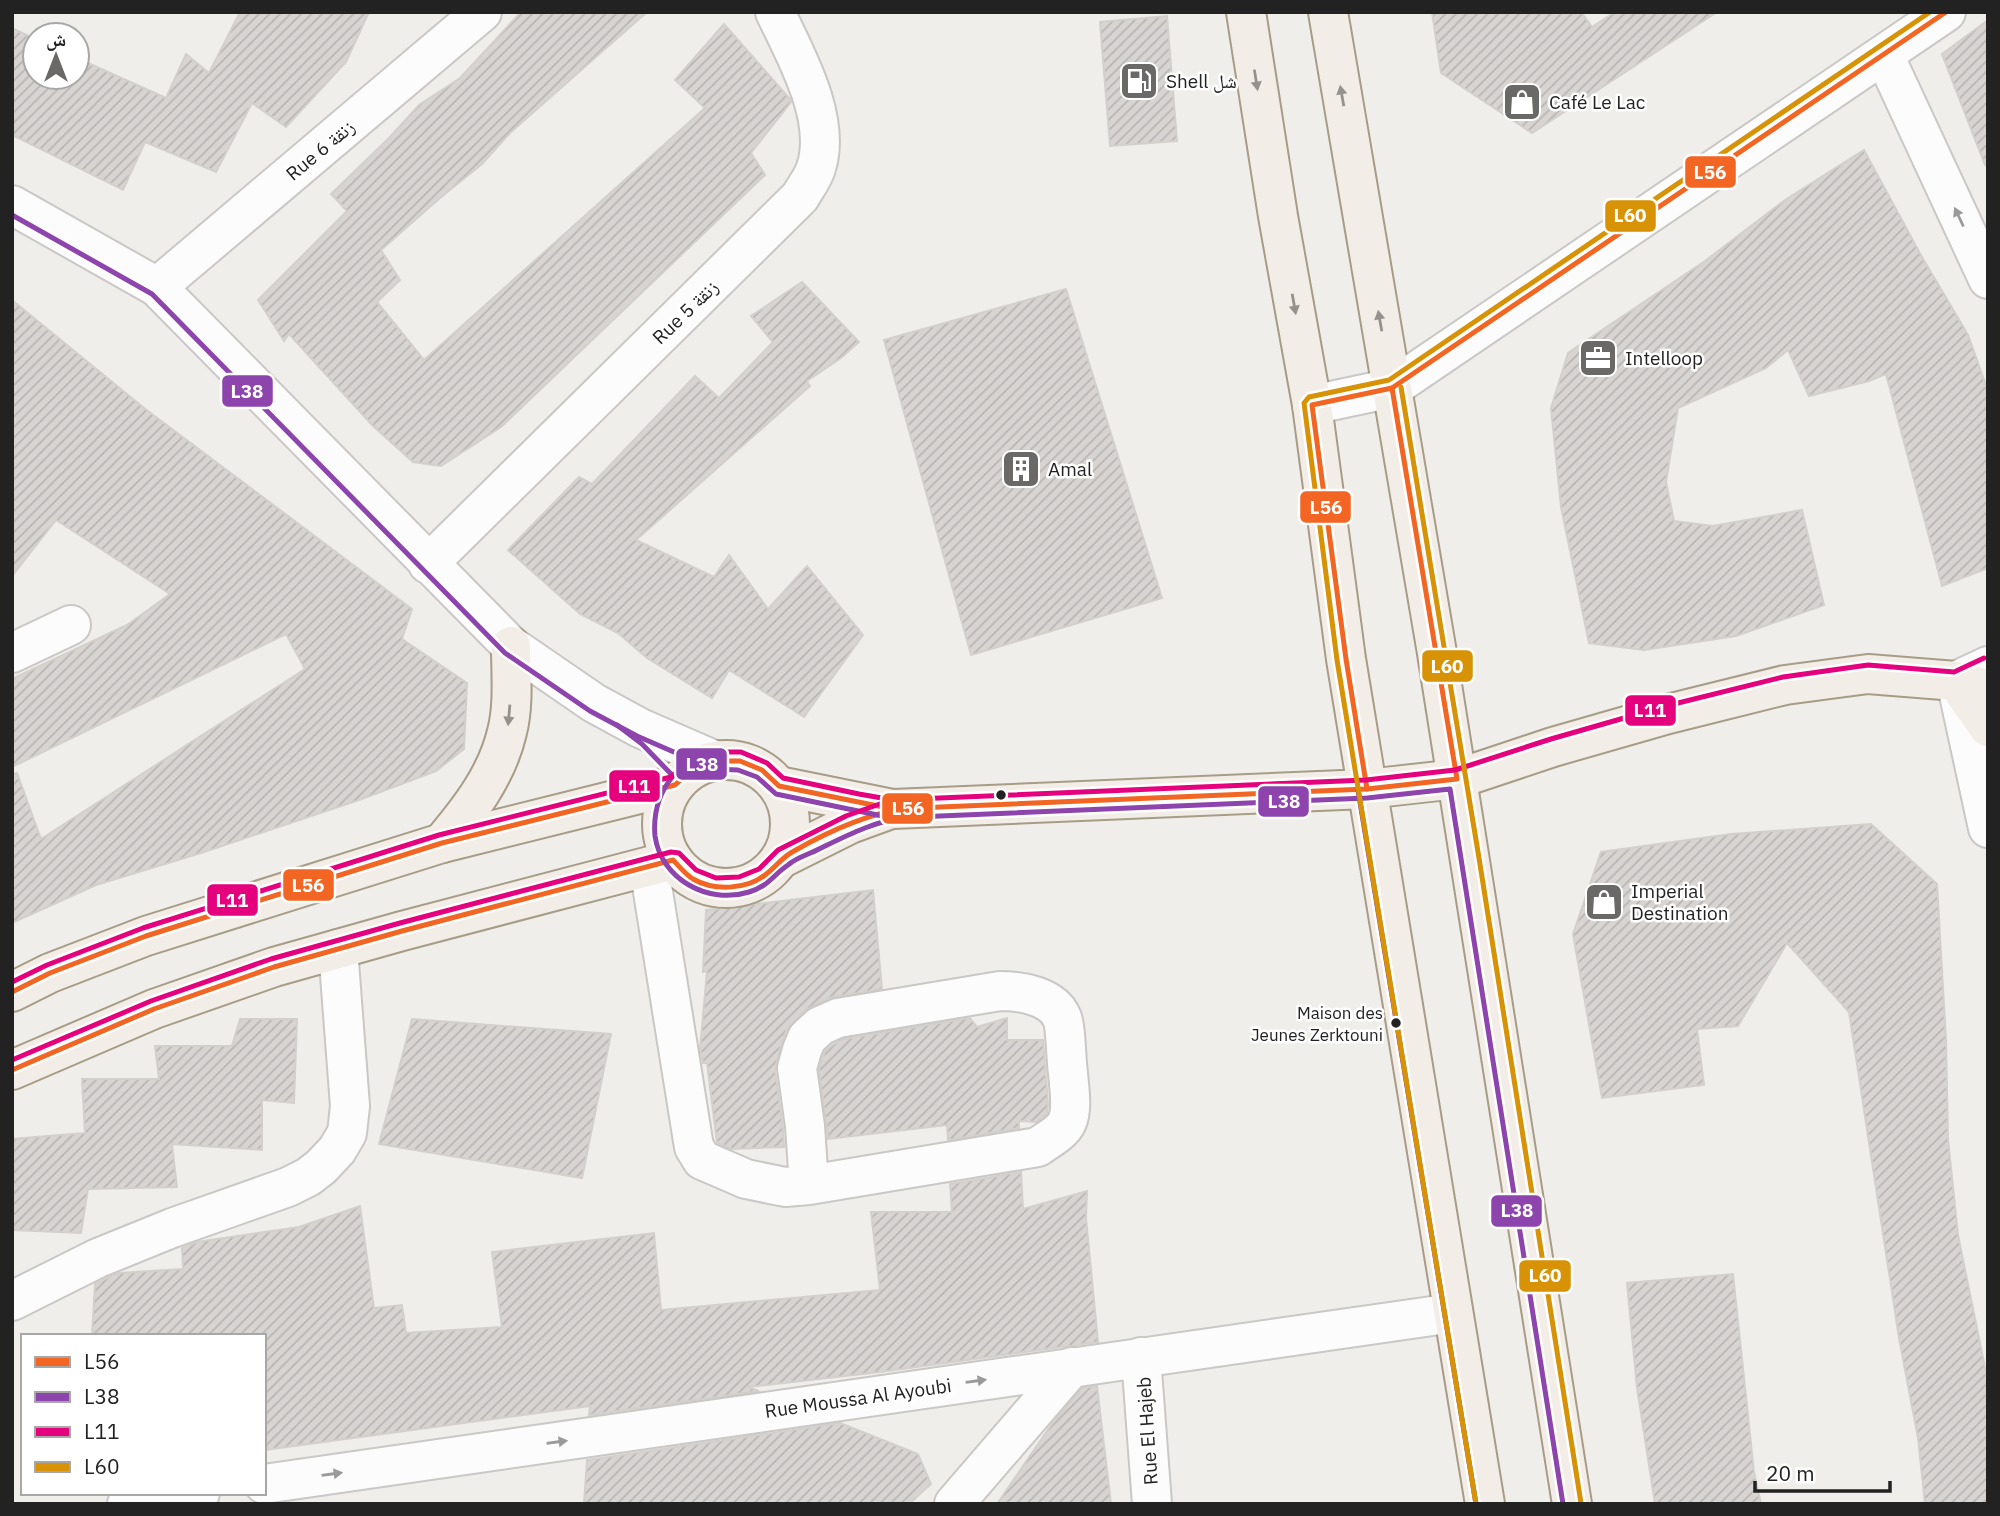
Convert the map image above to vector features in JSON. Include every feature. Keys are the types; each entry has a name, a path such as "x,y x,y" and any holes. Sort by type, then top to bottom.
{"main road":[{"path":"1245,12 1312,405 1346,659 1485,1504"},
{"path":"1328,12 1457,779 1572,1504"},
{"path":"442,843 472,807 495,766 508,731 511,646"},
{"path":"779,786 893,809 1367,789 1457,779 1553,747 1668,714 1785,685 1868,674 1977,679 1988,727"},
{"path":"12,992 50,973 146,936 442,843 740,761 762,770 779,786 789,808 790,834 782,858"},
{"path":"661,863 663,809 692,774"},
{"path":"12,1070 154,1009 274,967 661,863 715,887 741,886 764,876 782,858 850,824 893,809"}],"street":[{"name":"Rue 6 زنقة","path":"157,286 482,12"},
{"name":"Rue 5 زنقة","path":"428,564 800,197 816,170 820,149 817,116 810,87 775,12"},
{"path":"1312,405 1392,388 1946,12"},
{"path":"1884,55 1988,279"},
{"path":"12,205 157,286 511,646 594,703 640,728 692,774"},
{"path":"12,653 71,625"},
{"path":"1977,679 1988,828"},
{"path":"661,863 694,1147 702,1160 746,1178 785,1187 809,1185 1038,1147 1058,1133 1067,1122 1070,1107 1062,1018 1041,998 1020,991 1000,991 862,1013 838,1018 820,1026 807,1038 797,1068 809,1185"},
{"path":"12,1301 98,1258 172,1228 288,1187 321,1167 337,1150 347,1133 350,1106 338,948"},
{"name":"Rue Moussa Al Ayoubi","path":"266,1484 1453,1313"},
{"name":"Rue El Hajeb","path":"1141,1357 1152,1504"},
{"path":"954,1504 1072,1367"},
{"path":"127,1504 187,1495"}],"building":[{"path":"240,12 369,12 346,62 286,127 252,103 216,172 145,142 123,190 12,135 12,28 21,32 21,91 91,91 91,64 166,98 186,54 209,73"},
{"path":"521,12 647,12 511,132 482,164 381,250 400,280 377,302 424,360 705,108 675,80 724,24 791,102 751,153 765,175 501,427 441,466 413,462 372,425 289,334 284,341 258,300 347,211 331,194 419,105 460,78"},
{"path":"1432,12 1581,12 1592,27 1615,12 1717,12 1532,133 1441,73"},
{"path":"1167,16 1177,141 1110,146 1100,22"},
{"path":"1988,20 1988,164 1985,165 1942,54"},
{"path":"1864,150 1968,335 1988,391 1988,568 1942,586 1886,374 1809,396 1788,350 1766,368 1678,408 1666,482 1674,521 1713,526 1802,510 1824,605 1736,636 1644,650 1589,643 1561,507 1551,408 1568,353 1705,261 1785,200"},
{"path":"802,282 859,342 807,381 810,386 636,540 714,577 729,555 768,609 807,566 863,635 804,717 729,670 712,698 647,658 618,633 580,614 508,550 579,477 592,484 695,376 719,398 773,342 751,316"},
{"name":"Amal","path":"1066,289 1162,598 971,655 884,340"},
{"path":"12,300 144,408 412,609 402,639 467,683 464,749 436,771 204,852 96,885 12,923 12,774 17,773 41,839 305,669 286,634 12,767 12,679 127,625 170,594 56,520 12,576"},
{"path":"1871,824 1937,884 1946,1040 1948,1139 1958,1235 1988,1382 1988,1504 1925,1504 1918,1438 1899,1338 1849,1012 1787,943 1738,1026 1697,1029 1704,1085 1602,1098 1573,934 1601,852 1731,834"},
{"path":"873,890 882,989 829,998 806,1010 787,1029 775,1070 784,1147 731,1149 717,1143 707,1063 703,1063 700,1049 707,971 703,972 706,910"},
{"path":"970,1018 977,1027 1007,1018 1007,1040 1043,1040 1048,1104 1044,1116 1036,1122 1019,1121 1019,1128 948,1140 947,1125 828,1139 819,1069 825,1051 832,1045 844,1039"},
{"path":"240,1019 297,1019 294,1103 262,1100 262,1150 172,1144 177,1187 88,1189 81,1233 12,1230 12,1139 85,1133 82,1079 159,1079 155,1046 232,1046"},
{"path":"412,1019 611,1034 582,1178 379,1144"},
{"path":"1021,1172 1023,1209 1087,1191 1086,1218 1098,1342 748,1387 759,1391 589,1415 590,1406 266,1450 266,1334 92,1334 95,1284 107,1278 119,1273 183,1269 182,1248 197,1242 299,1227 360,1206 374,1308 402,1305 406,1333 502,1327 492,1252 654,1233 661,1310 880,1290 871,1212 952,1212 950,1184"},
{"path":"1733,1274 1754,1472 1761,1504 1655,1504 1637,1388 1627,1283"},
{"path":"1097,1386 1111,1504 997,1504 1051,1425 1082,1388"},
{"path":"840,1423 918,1454 931,1484 909,1504 584,1504 587,1460"}],"transit line":[{"name":"L60","path":"1476,1504 1337,660 1304,403 1309,397 1389,380 1930,12"},
{"name":"L56","path":"1367,789 1346,659 1312,405 1392,388 1946,12"},
{"name":"L38","path":"12,215 152,294 505,653 590,711 637,736 713,769 738,770 757,777 776,794 892,818 1367,798 1450,789 1563,1504"},
{"name":"L60","path":"1401,387 1581,1503"},
{"name":"L56","path":"12,992 50,973 146,936 442,843 675,785 693,769 716,761 740,761 762,770 779,786 893,809 1367,789 1457,779 1392,388"},
{"name":"L11","path":"12,1060 151,1001 271,959 671,852 679,853 696,870 716,878 739,877 759,869 778,850 846,816 891,800 1366,780 1455,770 1666,706 1783,677 1868,665 1954,672 1984,658"},
{"name":"L38","path":"617,725 642,744 673,776 658,804 655,836 666,865 689,885 703,891 733,895 756,890 798,858 860,830 907,817"},
{"name":"L11","path":"12,982 47,965 143,928 439,835 671,777 690,761 715,752 741,752 767,763 783,778 893,800 903,799"},
{"name":"L38","path":"1358,790 1476,1504"},
{"name":"L56","path":"12,1070 154,1009 274,967 673,860 690,877 710,886 749,884 765,875 790,853 821,837 848,824 906,808"}],"place":[{"name":"Shell شل","path":"1139,81"},
{"name":"Café Le Lac","path":"1522,102"},
{"name":"Intelloop","path":"1598,358"},
{"name":"Amal","path":"1021,469"},
{"name":"Imperial Destination","path":"1604,902"},
{"name":"Maison des Jeunes Zerktouni","path":"1396,1023"}]}
